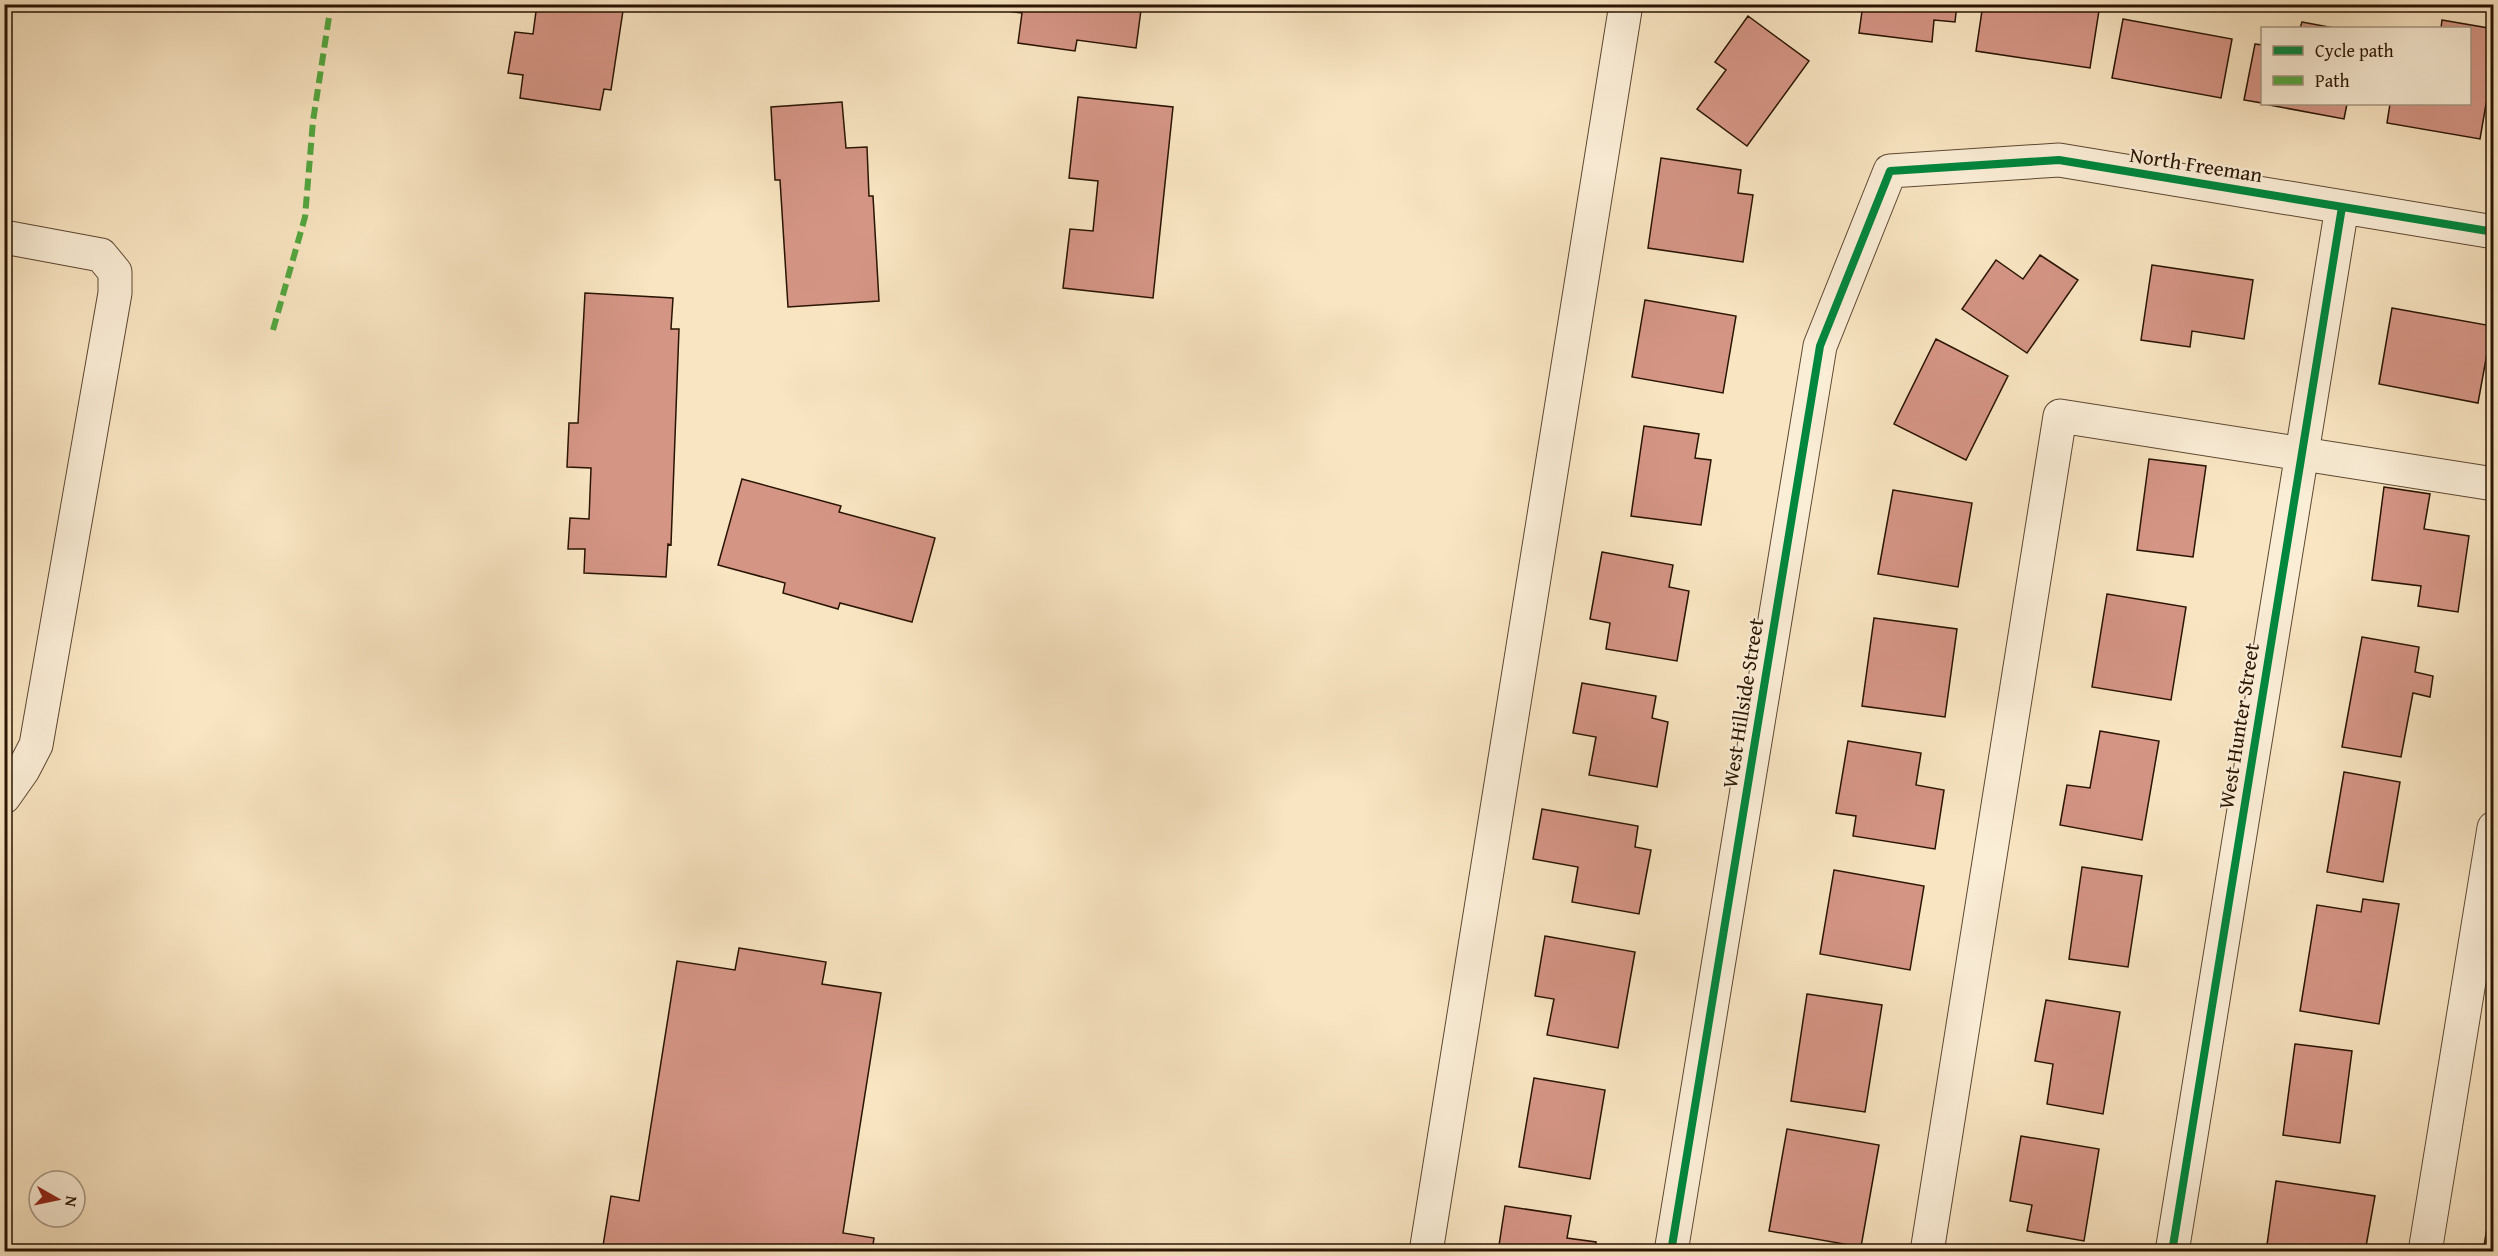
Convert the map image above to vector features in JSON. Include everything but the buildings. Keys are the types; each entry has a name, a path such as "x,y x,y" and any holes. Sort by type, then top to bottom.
{"street":[{"path":"1426,1251 1626,4"},
{"name":"North Freeman","path":"1890,171 2058,160 2493,232"},
{"name":"West Hillside Street","path":"1671,1251 1820,346 1890,171"},
{"name":"West Hunter Street","path":"2172,1251 2342,207"},
{"path":"4,237 101,255 115,272 115,293 36,745 23,770 4,797"},
{"path":"1927,1251 2060,416 2493,484"},
{"path":"2425,1251 2493,828"}],"marked path":[{"path":"273,330 305,217 313,121 331,4"}],"cycle path":[{"path":"1671,1252 1820,346 1890,171 2059,160 2494,232"},
{"path":"2172,1252 2342,207"}]}
